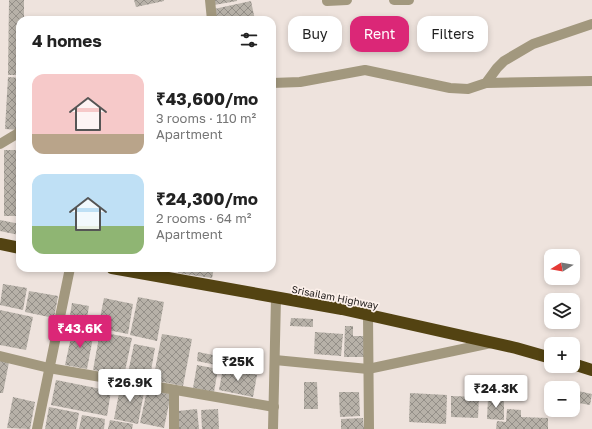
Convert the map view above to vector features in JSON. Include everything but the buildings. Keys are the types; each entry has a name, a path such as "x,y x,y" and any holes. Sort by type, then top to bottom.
{"highway":[{"path":"0,244 16,247"},
{"name":"Srisailam Highway","path":"134,272 342,309 493,342 544,356"},
{"path":"580,366 592,370"}],"street":[{"path":"210,0 212,16"},
{"path":"327,1 347,0"},
{"path":"394,0 409,0"},
{"path":"486,83 504,61 515,54 533,44 592,24"},
{"path":"276,83 300,82 365,70 450,88 468,89 486,83 592,81"},
{"path":"0,144 16,134"},
{"path":"37,429 69,272"},
{"path":"273,429 276,298"},
{"path":"368,315 369,429"},
{"path":"275,360 368,369 493,342"},
{"path":"0,356 49,368 274,407"},
{"path":"174,390 174,429"}]}
